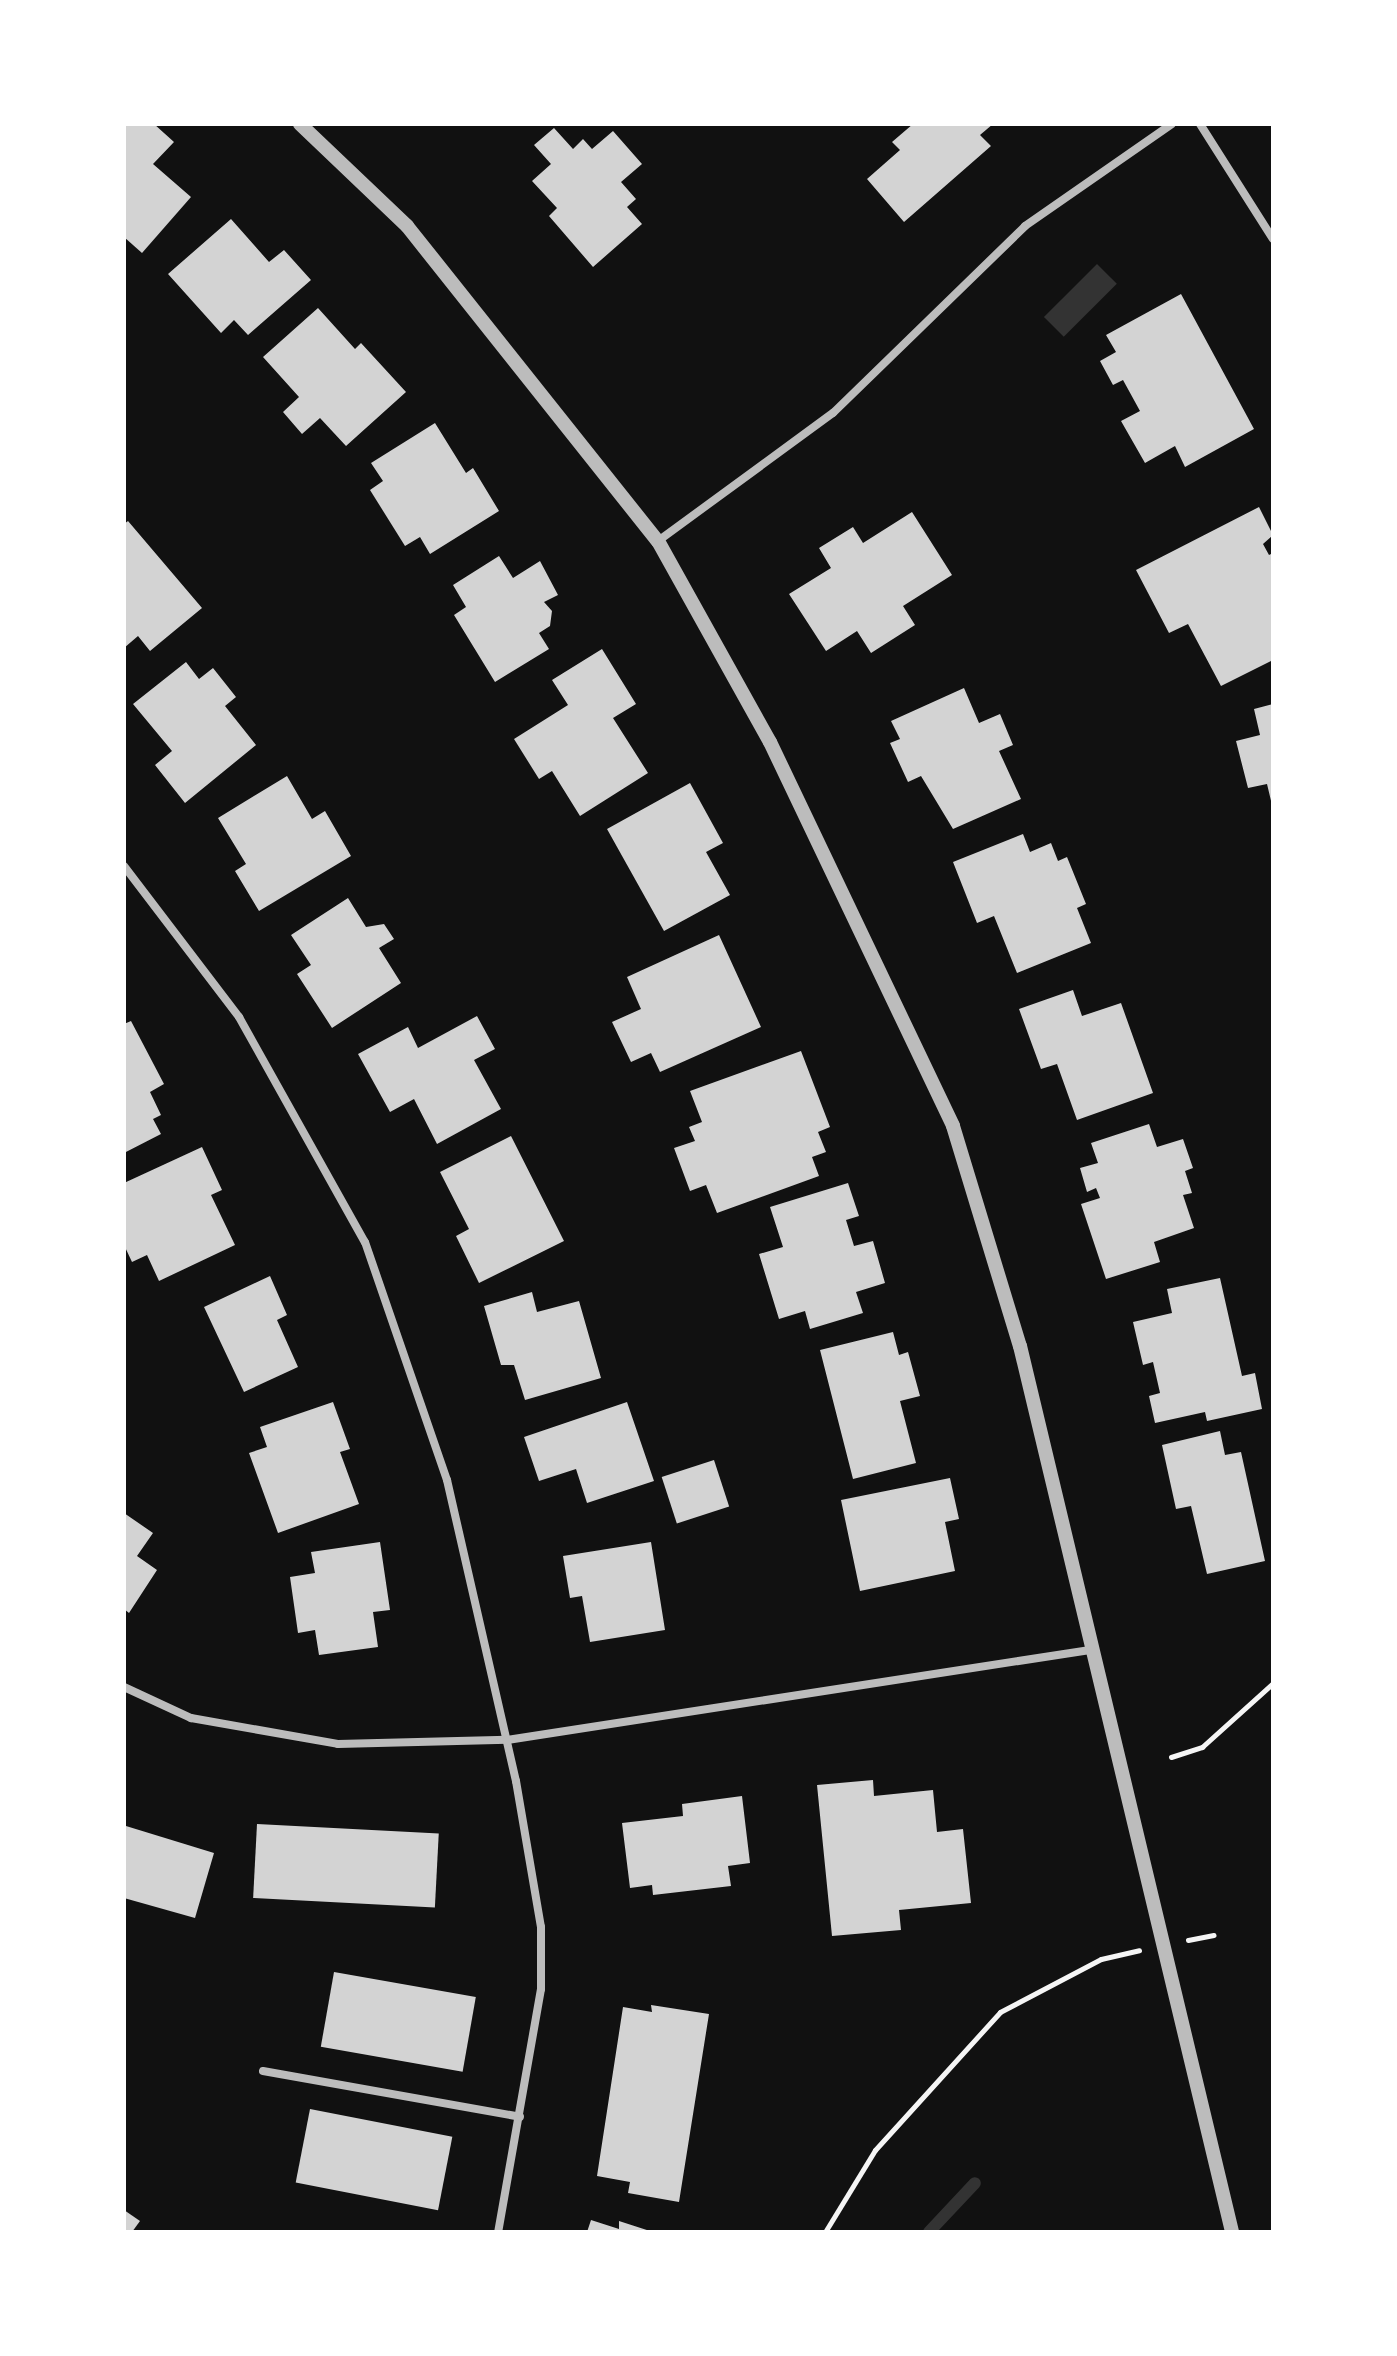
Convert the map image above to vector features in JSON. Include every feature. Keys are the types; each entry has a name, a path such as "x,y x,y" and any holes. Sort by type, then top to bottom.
{"street":[{"path":"300,124 407,226 658,541 770,742 953,1126 1020,1346 1090,1650 1165,1944 1232,2232"},
{"path":"658,541 833,413 1025,226 1172,124"},
{"path":"1200,124 1273,239"},
{"path":"124,866 239,1017 365,1242 447,1480 507,1740 538,1897 542,1958 520,2117 498,2232"},
{"path":"124,1687 191,1718 338,1744 507,1740 1090,1650"},
{"path":"263,2071 520,2117"}],"path":[{"path":"1171,1757 1202,1747 1273,1683"},
{"path":"825,2232 875,2150 1000,2012 1101,1959 1165,1944"}],"shaded area":[{"path":"1097,264 1117,284 1064,337 1044,317"}],"building":[{"path":"124,124 154,124 174,142 153,164 191,197 142,253 124,237"},
{"path":"913,124 993,124 980,135 991,146 904,222 867,179 900,150 892,142"},
{"path":"554,128 573,149 583,139 592,149 613,131 642,164 621,182 636,199 627,207 642,224 593,267 549,216 557,208 532,181 551,164 534,145"},
{"path":"231,219 269,262 284,250 311,280 248,335 234,320 221,333 168,274"},
{"path":"1181,294 1254,429 1185,467 1175,446 1145,463 1121,421 1140,411 1123,380 1113,385 1100,361 1116,352 1106,335"},
{"path":"318,308 355,349 361,343 406,392 346,446 320,418 302,434 283,412 299,397 263,357"},
{"path":"435,423 466,473 473,468 499,511 430,554 420,537 405,546 370,490 383,481 371,463"},
{"path":"1259,507 1273,535 1263,544 1269,555 1273,553 1273,660 1221,686 1188,624 1169,633 1136,570"},
{"path":"912,512 952,575 903,606 915,625 871,653 857,631 826,651 789,594 831,568 819,548 853,527 863,543"},
{"path":"128,521 202,608 150,651 138,636 124,648 124,524"},
{"path":"499,556 513,578 540,561 558,595 544,602 552,611 550,626 539,633 549,649 495,682 454,615 466,607 453,585"},
{"path":"602,649 636,704 613,718 648,773 580,816 552,771 539,779 514,739 568,705 552,680"},
{"path":"186,662 199,679 213,668 236,697 225,706 256,745 185,803 155,765 172,751 133,704"},
{"path":"964,688 979,723 1000,714 1013,745 999,751 1021,799 953,829 921,776 908,782 890,743 900,739 891,721"},
{"path":"1273,704 1272,805 1267,784 1248,788 1236,741 1260,735 1254,709"},
{"path":"287,776 312,819 325,811 351,856 259,911 235,871 246,864 218,818"},
{"path":"690,783 723,843 706,852 730,895 664,931 607,829"},
{"path":"1023,834 1030,852 1051,843 1058,861 1067,857 1086,904 1077,908 1091,943 1017,973 994,916 977,923 953,862"},
{"path":"348,898 366,927 384,924 394,939 379,948 401,983 332,1028 297,974 311,965 291,935"},
{"path":"719,935 761,1027 660,1072 651,1053 631,1062 612,1022 641,1009 627,977"},
{"path":"1073,990 1082,1016 1121,1003 1153,1093 1077,1120 1057,1064 1041,1069 1019,1009"},
{"path":"477,1016 495,1049 474,1060 501,1109 437,1144 414,1099 390,1112 358,1054 408,1027 418,1048"},
{"path":"131,1021 164,1084 150,1092 161,1115 153,1119 161,1134 124,1153 124,1024"},
{"path":"801,1051 830,1127 818,1132 826,1152 812,1157 819,1176 717,1213 706,1185 690,1191 674,1148 695,1141 689,1127 702,1122 690,1091"},
{"path":"1149,1124 1157,1147 1183,1139 1193,1168 1185,1171 1192,1193 1183,1195 1194,1228 1154,1242 1160,1262 1106,1279 1081,1204 1100,1198 1096,1188 1087,1192 1080,1168 1098,1163 1091,1143"},
{"path":"511,1136 564,1241 479,1283 456,1236 469,1229 440,1172"},
{"path":"202,1147 222,1190 211,1195 235,1245 159,1281 147,1255 132,1262 124,1245 124,1183"},
{"path":"848,1183 859,1216 846,1220 854,1246 873,1241 885,1283 856,1292 863,1313 810,1329 805,1311 779,1319 759,1254 783,1247 770,1207"},
{"path":"270,1276 287,1315 277,1320 298,1367 244,1392 204,1307"},
{"path":"1220,1278 1242,1376 1255,1373 1262,1409 1207,1421 1205,1412 1155,1423 1149,1396 1160,1393 1153,1362 1143,1365 1133,1322 1172,1313 1167,1289"},
{"path":"532,1292 537,1312 579,1301 601,1378 525,1400 514,1365 501,1365 484,1306"},
{"path":"893,1332 899,1355 908,1352 920,1396 900,1401 916,1463 853,1479 820,1350"},
{"path":"333,1402 350,1449 340,1452 359,1504 278,1533 249,1453 267,1447 260,1427"},
{"path":"627,1402 654,1481 587,1503 576,1469 539,1481 524,1437"},
{"path":"1220,1431 1225,1455 1241,1452 1265,1561 1207,1574 1191,1506 1176,1509 1162,1445"},
{"path":"714,1460 729,1507 677,1524 662,1477"},
{"path":"950,1478 959,1519 945,1522 955,1571 860,1591 841,1500"},
{"path":"124,1513 153,1533 137,1556 157,1570 129,1613 124,1609"},
{"path":"380,1542 390,1610 373,1612 378,1647 319,1655 315,1630 298,1633 290,1577 315,1573 311,1552"},
{"path":"651,1542 665,1630 590,1642 582,1596 570,1598 563,1556"},
{"path":"873,1780 874,1796 933,1790 937,1832 963,1829 971,1903 899,1910 901,1930 832,1936 817,1785"},
{"path":"742,1796 750,1863 728,1866 731,1886 653,1895 652,1885 630,1888 622,1823 683,1816 682,1804"},
{"path":"257,1824 439,1834 435,1907 253,1898"},
{"path":"126,1826 214,1853 195,1918 124,1898"},
{"path":"334,1972 476,1997 463,2072 321,2047"},
{"path":"651,2005 709,2014 679,2202 628,2193 630,2182 597,2176 623,2007 652,2012"},
{"path":"310,2109 452,2137 438,2210 296,2183"},
{"path":"124,2210 140,2221 132,2232 124,2232"},
{"path":"591,2220 619,2229 619,2221 653,2232 587,2232"}],"waterway":[{"path":"929,2232 975,2183"}]}
